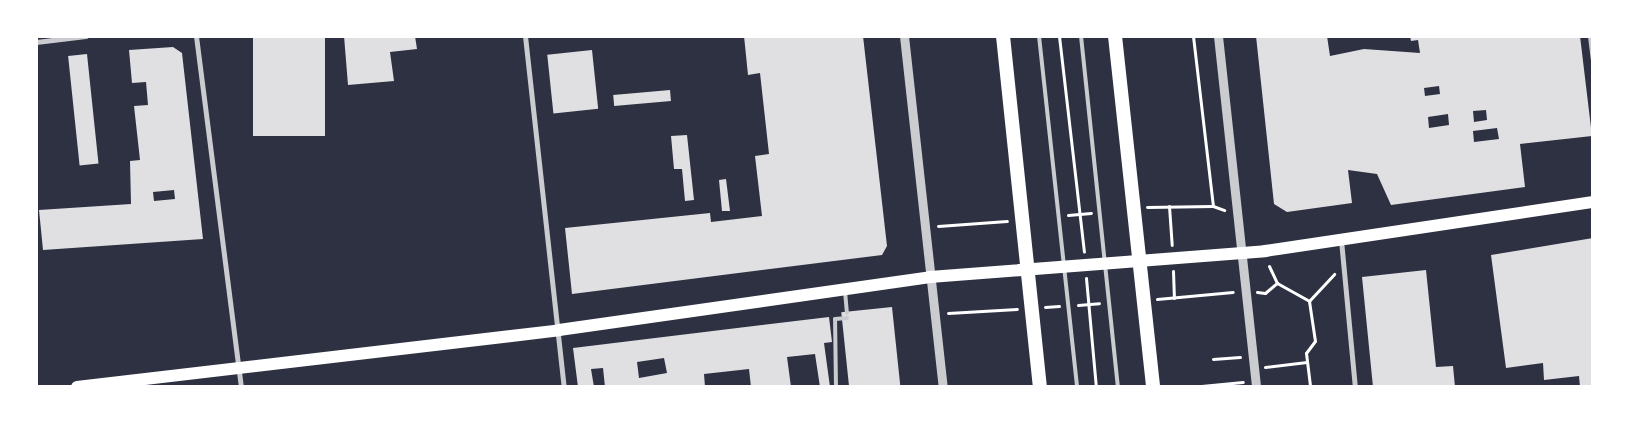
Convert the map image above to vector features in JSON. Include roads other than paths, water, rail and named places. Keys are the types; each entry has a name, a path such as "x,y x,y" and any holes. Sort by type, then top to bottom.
{"highway":[{"path":"1002,36 1040,387"},
{"path":"1115,36 1153,387"}],"main road":[{"path":"77,387 559,330 930,277 1264,251 1593,202"}],"street":[{"path":"36,42 86,36"},
{"path":"196,36 241,387"},
{"path":"525,36 564,387"},
{"path":"904,36 943,387"},
{"path":"1218,36 1256,384"},
{"path":"1590,36 1593,59"},
{"path":"1340,239 1355,387"}],"lane":[{"path":"1039,36 1066,267 1077,387"},
{"path":"1081,36 1118,387"},
{"path":"836,387 835,319 847,316 845,289"}]}
